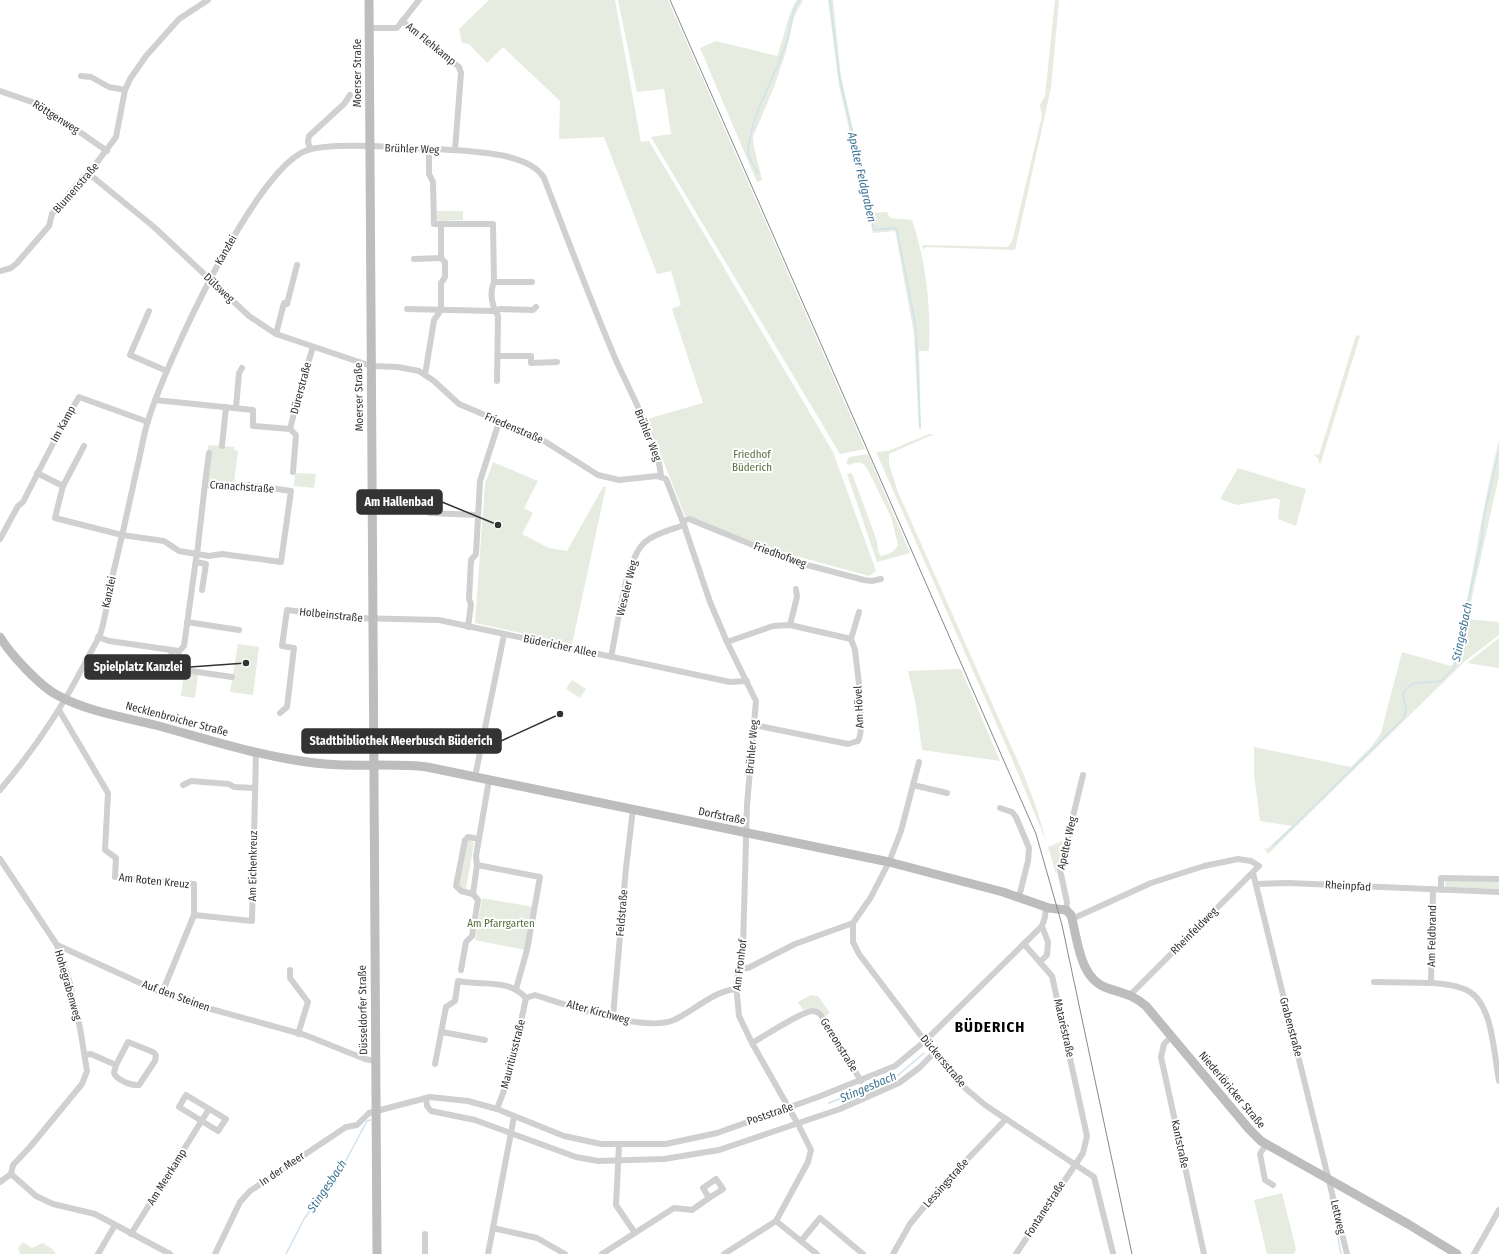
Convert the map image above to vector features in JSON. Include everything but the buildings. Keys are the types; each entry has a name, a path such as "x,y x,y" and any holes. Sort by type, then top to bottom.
{"main road":[{"name":"Moerser Straße","path":"369,0 374,766"},
{"name":"Necklenbroicher Straße","path":"0,637 40,683 50,691 67,700 256,753 284,759 324,764 374,766"},
{"name":"Dorfstraße","path":"374,766 410,765 475,777 889,862 1046,907 1064,909"},
{"name":"Düsseldorfer Straße","path":"374,766 377,1254"},
{"name":"Niederlöricker Straße","path":"1064,909 1070,913 1083,963 1089,975 1105,987 1130,995 1146,1006 1249,1129 1266,1144 1408,1224 1457,1254"}],"street":[{"name":"Blumenstraße","path":"0,272 12,268 17,263 49,226 52,214 107,151 116,137 125,90 130,79 146,56 179,19 208,0"},
{"path":"402,21 419,0"},
{"name":"Moerser Straße","path":"369,28 397,28 402,21"},
{"name":"Am Flehkamp","path":"402,21 459,67 461,73 458,115"},
{"path":"81,76 91,77 109,86 125,90"},
{"name":"Röttgenweg","path":"0,91 41,105 107,151"},
{"path":"350,95 344,104 309,136 308,142 310,148 370,147"},
{"name":"Brühler Weg","path":"455,150 458,115"},
{"name":"Brühler Weg","path":"370,147 455,150 513,157 534,166 542,173 615,357 647,429 660,464 661,476 668,483 684,523 710,602 726,642 756,701 747,805 747,833"},
{"name":"Kanzlei","path":"0,790 19,768 67,700 98,637 148,422 167,371 210,278 246,215 264,190 285,164 310,148"},
{"path":"429,149 429,174 433,182 434,224 493,224 494,282 492,286 492,307 498,316 497,381"},
{"name":"Dülsweg","path":"88,173 154,227 249,316 276,334 371,366"},
{"path":"425,375 434,320 441,310 441,283 446,277 445,262 441,258 441,224"},
{"path":"414,259 441,258"},
{"path":"276,334 284,303 287,304 297,265"},
{"path":"494,282 532,282"},
{"path":"407,309 495,311 500,309 533,310 536,307"},
{"path":"430,310 430,315 434,320"},
{"path":"149,311 130,355 167,371"},
{"name":"Dürerstraße","path":"290,429 302,382 314,347"},
{"path":"498,356 531,356 531,363 557,362"},
{"name":"Friedenstraße","path":"371,366 411,369 425,375 439,385 448,396 459,404 541,439 587,469 606,478 619,480 661,476"},
{"path":"236,408 239,373 242,368"},
{"name":"Im Kamp","path":"0,539 18,506 23,502 37,473 79,397 148,422"},
{"name":"Dürerstraße","path":"155,400 253,410 253,426 290,429 296,435 293,472"},
{"path":"222,446 226,407"},
{"path":"468,627 471,604 469,599 471,560 476,554 480,481 499,422"},
{"path":"37,473 62,486 84,446"},
{"name":"Cranachstraße","path":"197,554 209,453"},
{"name":"Cranachstraße","path":"62,486 54,518 122,535 164,541 179,551 209,556 222,554 281,562 291,491 249,485 244,488 205,484"},
{"path":"418,509 430,513 477,515"},
{"name":"Friedhofweg","path":"684,523 689,519 792,562 864,580 872,581 881,579"},
{"name":"Weseler Weg","path":"611,657 634,557 644,543 651,538 684,523"},
{"path":"177,669 179,651 184,646 197,554"},
{"path":"196,562 206,564 202,590"},
{"path":"790,625 797,597 796,589"},
{"name":"Holbeinstraße","path":"280,713 287,707 294,648 282,646 287,610 372,619"},
{"path":"726,642 773,626 790,625 851,639 859,612"},
{"name":"Büdericher Allee","path":"372,619 426,619 730,682 746,681"},
{"path":"187,622 239,630"},
{"path":"475,777 504,635"},
{"path":"98,637 109,642 179,651"},
{"name":"Am Hövel","path":"754,725 848,744 858,741 860,737 861,724 855,650 851,639"},
{"path":"172,650 169,668 232,677"},
{"name":"Am Roten Kreuz","path":"59,710 108,793 105,850 116,858 115,877 194,884 194,915 162,993"},
{"name":"Am Eichenkreuz","path":"194,915 252,921 256,753"},
{"path":"738,969 748,968 795,944 853,923 871,898 889,862 901,831 919,762"},
{"name":"Apelter Weg","path":"1064,909 1067,902 1060,870 1083,775"},
{"path":"473,894 478,865 476,856 489,780"},
{"path":"183,785 191,781 229,784 254,788"},
{"path":"913,785 946,793"},
{"path":"1000,808 1012,812 1016,817 1029,848 1028,861 1018,898"},
{"name":"Feldstraße","path":"613,1016 626,861 633,810"},
{"name":"Am Fronhof","path":"747,833 743,946 738,969 736,989 739,1016 752,1043 808,1142 810,1156 776,1221"},
{"path":"461,970 466,942 472,936 478,900 473,894 461,891 456,886 465,840 468,837 479,839"},
{"name":"Rheinfeldweg","path":"1072,919 1151,883 1204,866 1238,859 1251,861 1259,866 1130,995"},
{"name":"Hohegrabenweg","path":"0,860 57,945 69,980 87,1071 82,1084 30,1147 12,1165 11,1174 0,1182"},
{"path":"478,865 540,877 527,950 516,989"},
{"name":"Grabenstraße","path":"1253,873 1281,990 1330,1180"},
{"path":"1441,890 1441,878 1499,879"},
{"name":"Rheinpfad","path":"1256,884 1276,883 1499,892"},
{"name":"Am Feldbrand","path":"1431,983 1433,890"},
{"path":"1040,962 1047,955 1048,942 1042,926 1046,907"},
{"name":"Dückersstraße","path":"853,923 853,942 859,954 934,1053 965,1088 1006,1119 1074,1164"},
{"name":"Poststraße","path":"375,1111 426,1098 468,1101 497,1109 514,1117 581,1142 619,1145 666,1144 717,1133 861,1081 895,1066 925,1041 1042,926"},
{"name":"Mataréstraße","path":"1024,944 1052,976 1087,1136 1083,1153 1074,1164"},
{"name":"Auf den Steinen","path":"57,945 162,993 200,1006 298,1034 365,1059 375,1061"},
{"path":"290,970 290,978 308,1002 298,1034"},
{"path":"435,1064 446,1007 455,1001 458,981 474,984 486,982 516,989 526,998"},
{"name":"Am Feldbrand","path":"1374,982 1431,983 1451,985 1470,992 1480,1001 1487,1014 1499,1081"},
{"name":"Alter Kirchweg","path":"526,998 535,995 607,1016 613,1016 642,1024 658,1024 672,1021 723,991 736,989"},
{"name":"Mauritiusstraße","path":"497,1109 509,1077 526,998"},
{"name":"Gereonstraße","path":"752,1043 801,1015 812,1011 817,1012 821,1015 861,1081"},
{"path":"442,1032 485,1040"},
{"name":"Kantstraße","path":"1171,1037 1164,1044 1161,1057 1204,1254"},
{"path":"128,1042 153,1052 156,1055 155,1061 139,1085 135,1086 116,1077 114,1070 116,1064 125,1044 128,1042"},
{"name":"Poststraße","path":"426,1098 427,1106 430,1111 475,1120 576,1157 598,1161 664,1159 719,1150 798,1124 883,1092 899,1083 919,1068 934,1053"},
{"path":"85,1055 92,1054 116,1064"},
{"path":"186,1095 209,1109 226,1120 218,1131 179,1107 186,1095"},
{"name":"Am Meerkamp","path":"132,1234 209,1109"},
{"name":"In der Meer","path":"215,1254 244,1195 346,1127 357,1125 369,1113 375,1111"},
{"path":"488,1254 514,1117"},
{"name":"Lessingstraße","path":"893,1254 910,1224 936,1192 1006,1119"},
{"path":"1266,1144 1260,1157 1265,1180 1272,1185"},
{"path":"619,1145 616,1205 635,1233"},
{"path":"1074,1164 1094,1177 1113,1253"},
{"name":"Fontanestraße","path":"1016,1254 1074,1164"},
{"path":"11,1174 36,1196 53,1204 95,1214 170,1254"},
{"name":"Lettweg","path":"1330,1180 1347,1254"},
{"path":"602,1254 674,1208 692,1210 709,1198"},
{"path":"1474,1254 1499,1210"},
{"path":"801,1241 820,1218 863,1254"},
{"path":"724,1254 776,1221 817,1254"},
{"path":"98,1254 115,1225"},
{"path":"493,1228 537,1238 565,1254"},
{"path":"425,1234 425,1254"}],"green space":[{"name":"Friedhof Büderich","path":"489,0 615,0 641,142 649,141 833,452 876,571 869,576 781,552 685,516 647,419 703,403 672,309 681,305 671,271 657,274 604,137 559,139 560,101 503,47 487,63 469,44 462,43 459,29"},
{"path":"618,0 668,0 865,449 840,454 651,137 671,134 664,89 637,92"},
{"path":"797,0 803,0 794,17 786,52 774,87 753,137 762,180 757,182 700,48 716,41 777,56 788,19"},
{"path":"828,0 833,0 841,77 872,213 887,212 890,218 912,220 921,252 928,301 929,351 919,351 921,429 919,429 914,334 896,235 895,231 873,233 839,85"},
{"path":"1055,0 1059,0 1051,88 1015,250 927,247 923,249 922,246 924,245 1007,247 1012,242 1042,116 1040,105 1045,96"},
{"path":"437,211 463,211 463,220 439,221 437,219"},
{"path":"1356,335 1360,336 1320,465 1318,458 1313,454 1319,455"},
{"path":"929,434 934,434 889,454 889,464 898,492 1023,773 1035,804 1047,843 1012,759 876,452 888,451"},
{"path":"1499,440 1499,476 1467,619 1499,622 1499,635 1464,662 1268,854 1264,848 1267,849 1292,826 1260,821 1254,774 1254,747 1351,767 1372,746 1381,733 1402,652 1451,666 1453,664 1466,608 1486,496"},
{"path":"208,445 235,447 234,450 238,451 234,483 229,482 229,485 207,484"},
{"path":"868,454 910,553 877,562 847,474 851,473 853,476 877,541 878,552 881,556 893,551 898,545 891,517 867,468 863,464 859,463 850,465 846,463 849,457"},
{"path":"493,462 538,481 524,508 533,513 522,534 549,548 567,551 603,487 606,487 572,644 475,623 485,484"},
{"path":"1238,468 1306,489 1296,526 1278,519 1280,500 1276,498 1237,505 1220,499"},
{"path":"295,473 316,474 314,488 294,486"},
{"path":"1499,638 1499,668 1467,663"},
{"path":"238,644 259,647 253,695 230,692"},
{"path":"961,669 1000,761 922,750 916,705 908,671"},
{"path":"184,672 198,675 195,698 181,696"},
{"path":"572,680 586,689 580,698 566,689"},
{"path":"469,840 474,843 466,890 459,886 466,842"},
{"path":"1063,841 1062,845 1059,846 1059,850 1061,851 1056,874 1048,847"},
{"path":"1446,880 1499,882 1499,889 1445,887"},
{"name":"Am Pfarrgarten","path":"482,898 533,907 525,950 475,940"},
{"path":"811,995 818,996 830,1013 826,1016 816,1008 803,1010 798,1002"},
{"path":"1282,1193 1296,1249 1294,1254 1267,1254 1254,1200"},
{"path":"23,1242 32,1248 43,1243 52,1249 56,1254 20,1254 18,1248"}],"waterway":[{"name":"Apelter Feldgraben","path":"758,173 748,154 750,136 759,108 782,55 795,9 800,0"},
{"name":"Apelter Feldgraben","path":"830,0 839,75 874,230 895,228 897,230 916,328 920,427"},
{"name":"Stingesbach","path":"1273,846 1404,718 1406,709 1403,694 1410,685 1415,683 1441,681 1454,668 1482,537 1483,520 1499,451"},
{"name":"Stingesbach","path":"829,1103 897,1076 924,1053"},
{"name":"Stingesbach","path":"286,1254 304,1219 343,1166 367,1121 370,1120"},
{"path":"1330,1197 1341,1254"}],"tram line":[{"path":"670,0 1036,834 1062,925 1132,1254"}],"place":[{"name":"Am Hallenbad","path":"498,525"},
{"name":"Spielplatz Kanzlei","path":"246,663"},
{"name":"Stadtbibliothek Meerbusch Büderich","path":"560,714"}],"district":[{"name":"BÜDERICH","path":"990,1027"}]}
